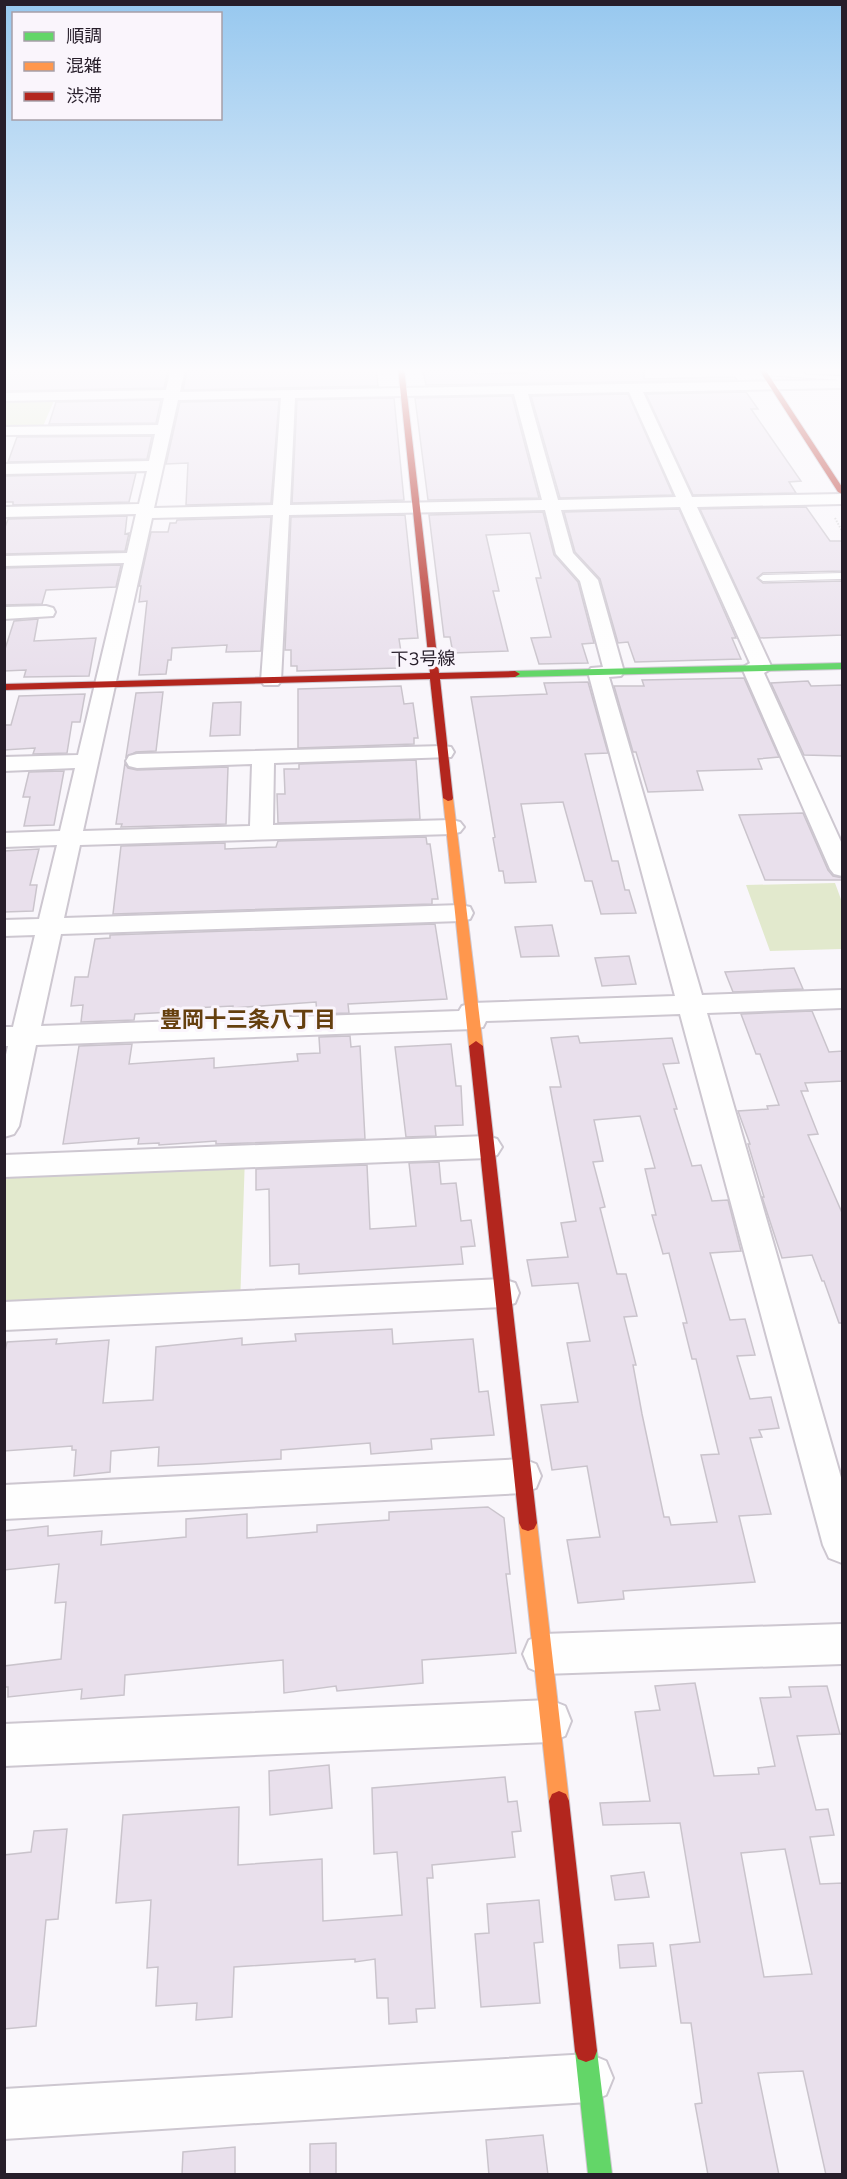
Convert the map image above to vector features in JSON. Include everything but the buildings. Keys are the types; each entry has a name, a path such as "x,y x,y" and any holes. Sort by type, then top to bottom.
{"street":[{"path":"4,1126 15,1037 51,927 154,470"},
{"path":"272,681 284,470"},
{"path":"412,470 600,2175"},
{"path":"543,470 565,554 589,580 606,672 689,1003 843,1545"},
{"path":"670,470 843,868"},
{"path":"828,470 843,492"},
{"path":"4,512 282,510 843,498"},
{"path":"4,561 134,558"},
{"path":"4,613 46,612"},
{"name":"下3号線","path":"4,687 843,666"},
{"path":"137,761 443,752"},
{"path":"261,831 263,758"},
{"path":"4,764 87,761"},
{"path":"4,840 452,827"},
{"path":"4,928 461,913"},
{"path":"15,1037 473,1016 689,1003 843,999"},
{"path":"4,1166 487,1147"},
{"path":"4,1316 503,1293"},
{"path":"4,1502 523,1476"},
{"path":"543,1654 843,1644"},
{"path":"4,1745 550,1721"},
{"path":"4,2114 590,2078"}],"lane":[{"path":"763,578 843,576"}],"green space":[{"path":"835,883 842,902 842,949 770,951 746,885"},
{"path":"245,1156 240,1306 5,1316 4,1166"}],"traffic: fast":[{"path":"515,674 842,666"},
{"path":"586,2051 600,2174"}],"traffic: slow":[{"path":"448,798 476,1046"},
{"path":"528,1523 559,1801"}],"traffic: jam":[{"path":"412,470 448,798"},
{"path":"827,470 842,492"},
{"path":"4,687 515,674"},
{"path":"476,1046 528,1523"},
{"path":"559,1801 586,2051"}],"district":[{"name":"豊岡十三条八丁目","path":"248,1019"}]}
